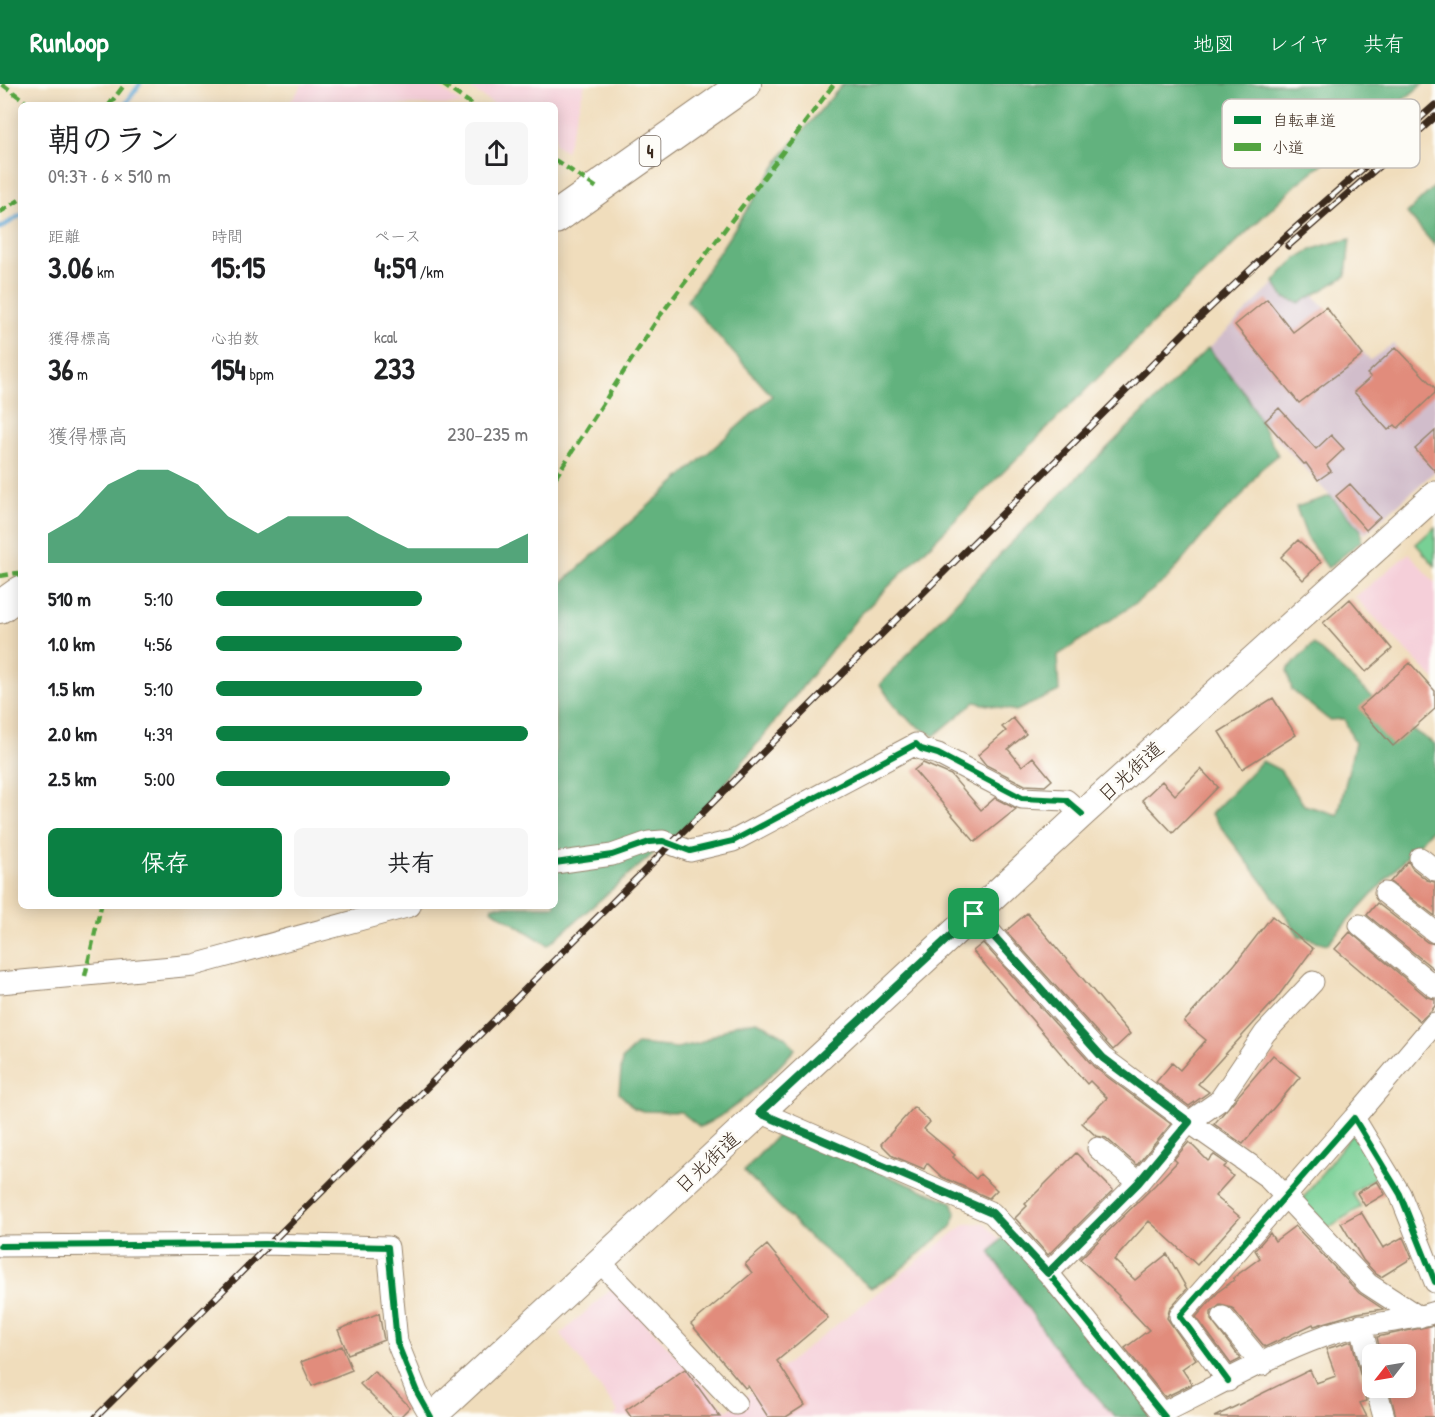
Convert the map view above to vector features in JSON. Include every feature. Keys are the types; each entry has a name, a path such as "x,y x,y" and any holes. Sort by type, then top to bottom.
{"highway":[{"name":"4","path":"558,216 745,84"},
{"path":"0,607 18,594"}],"main road":[{"name":"日光街道","path":"431,1417 1082,814 1435,495"}],"street":[{"path":"558,863 612,855 650,842 663,841 690,851 733,841 916,744 921,749 938,754 1022,798 1066,800 1082,814"},
{"path":"1385,893 1435,932"},
{"path":"0,983 194,965 399,909"},
{"path":"974,914 1103,1058 1266,1176 1368,1284 1427,1314"},
{"path":"1360,925 1435,987"},
{"path":"1048,1273 1138,1183 1189,1122 1219,1101 1265,1033 1313,982"},
{"path":"1228,1381 1180,1316 1286,1197 1435,1023"},
{"path":"760,1113 992,1213 1048,1273 1164,1415 1228,1381 1323,1336 1361,1325 1427,1314"},
{"path":"1354,1118 1400,1194 1435,1282"},
{"path":"1098,1148 1138,1183"},
{"path":"0,1246 264,1244 388,1247 397,1342 417,1392 431,1417"},
{"path":"600,1262 736,1404"},
{"path":"1223,1317 1263,1365"},
{"path":"1361,1325 1366,1344"},
{"path":"1379,1398 1384,1417"}],"shaded area":[{"path":"303,84 434,84 459,102 290,102"},
{"path":"463,84 585,84 566,152 558,146 558,102 490,102"},
{"path":"1290,268 1370,360 1393,344 1435,390 1435,471 1365,534 1201,356"},
{"path":"1409,553 1435,583 1435,680 1355,597"},
{"path":"984,1223 1039,1281 1151,1417 613,1417 618,1412 561,1334 613,1287 727,1411 965,1224"}],"green space":[{"path":"843,84 1423,84 1404,99 1222,99 1222,168 1317,168 1297,184 1180,296 858,617 706,808 548,945 491,909 558,909 558,586 772,396 687,301 784,153"},
{"path":"1435,186 1435,246 1407,213"},
{"path":"1350,239 1346,276 1300,303 1284,298 1274,282 1291,263 1316,248"},
{"path":"1208,348 1246,395 1278,455 1260,470 1241,497 1217,519 1166,580 1057,656 1059,691 1016,711 975,702 934,736 909,720 897,709 880,684 1007,547"},
{"path":"1330,496 1361,530 1361,541 1328,568 1308,540 1296,507"},
{"path":"1435,527 1435,566 1416,544"},
{"path":"1313,644 1403,724 1435,744 1435,826 1327,944 1299,936 1268,889 1211,814 1262,761 1280,770 1304,805 1338,815 1355,743 1344,719 1329,720 1292,690 1287,670"},
{"path":"757,1021 786,1037 795,1049 751,1093 714,1120 700,1127 681,1112 643,1111 634,1108 619,1093 622,1060 637,1044 677,1048 700,1043 734,1025"},
{"path":"1354,1131 1381,1173 1352,1193 1361,1207 1328,1228 1301,1201"},
{"path":"780,1132 952,1202 956,1214 952,1226 894,1275 871,1288 810,1238 744,1171"},
{"path":"1005,1235 1158,1417 1115,1417 1058,1352 990,1252"}],"building":[{"path":"1267,299 1293,332 1326,307 1363,355 1299,403 1235,325"},
{"path":"1396,347 1435,388 1435,393 1398,428 1395,425 1388,430 1354,392 1371,377 1367,374"},
{"path":"1279,408 1316,449 1331,435 1344,449 1327,465 1331,471 1318,480 1306,463 1304,464 1265,421"},
{"path":"1435,431 1435,471 1415,449"},
{"path":"1350,484 1380,517 1366,530 1336,496"},
{"path":"1298,540 1321,562 1303,580 1281,557"},
{"path":"1350,599 1392,649 1366,672 1323,623"},
{"path":"1410,663 1435,691 1435,709 1393,746 1359,708"},
{"path":"1273,698 1296,735 1242,769 1219,732"},
{"path":"1013,718 1026,734 1008,749 1022,766 1033,757 1052,780 1045,786 1025,785 986,765 978,755 1006,731 1002,727"},
{"path":"923,763 951,775 981,810 995,798 1016,809 975,842 914,770"},
{"path":"1201,769 1218,787 1173,833 1142,800 1162,781 1175,795"},
{"path":"1408,861 1412,868 1427,880 1435,882 1435,916 1390,882"},
{"path":"1377,903 1427,942 1435,944 1435,970 1367,915"},
{"path":"1027,913 1130,1034 1113,1050 1006,931"},
{"path":"1272,916 1313,949 1276,999 1198,1084 1209,1092 1189,1106 1156,1082 1172,1063 1180,1070 1206,1040 1184,1022 1235,964"},
{"path":"1350,932 1427,997 1435,999 1435,1006 1420,1021 1335,949"},
{"path":"983,943 1094,1067 1171,1124 1137,1165 1106,1138 1096,1136 1082,1123 1107,1098 1090,1081 1087,1084 973,951"},
{"path":"1273,1055 1300,1077 1243,1144 1214,1124"},
{"path":"914,1107 930,1122 924,1129 955,1155 953,1157 976,1179 980,1174 997,1190 989,1198 942,1177 927,1163 924,1169 893,1156 881,1144"},
{"path":"1189,1142 1208,1161 1214,1155 1227,1164 1224,1167 1233,1176 1215,1196 1240,1217 1197,1265 1149,1221 1114,1260 1135,1280 1167,1254 1187,1289 1170,1308 1167,1318 1196,1359 1182,1369 1192,1384 1165,1397 1125,1348 1149,1330 1119,1296 1080,1259 1177,1162 1174,1159"},
{"path":"1076,1153 1113,1190 1048,1255 1015,1218 1027,1206 1025,1204"},
{"path":"1377,1181 1385,1194 1365,1206 1357,1193"},
{"path":"1361,1212 1383,1248 1403,1237 1412,1258 1381,1277 1376,1274 1363,1260 1341,1223"},
{"path":"1295,1226 1359,1293 1383,1309 1357,1313 1314,1326 1313,1324 1265,1347 1232,1308 1220,1305 1211,1312 1211,1320 1241,1359 1231,1364 1196,1317 1219,1291 1234,1280 1233,1278 1260,1258 1255,1250 1270,1233 1275,1241"},
{"path":"767,1245 828,1318 777,1361 805,1405 786,1417 768,1417 748,1386 745,1388 691,1324 752,1273 745,1264"},
{"path":"379,1313 384,1340 348,1354 338,1330"},
{"path":"1435,1325 1435,1417 1396,1417 1391,1398 1416,1398 1416,1344 1379,1344 1377,1337"},
{"path":"1352,1341 1362,1377 1362,1398 1365,1398 1366,1401 1360,1403 1367,1417 1214,1417 1310,1370 1316,1383 1336,1376 1326,1349"},
{"path":"342,1346 352,1370 312,1386 301,1362"},
{"path":"685,1369 720,1417 631,1417 626,1410"},
{"path":"374,1371 410,1407 400,1417 393,1417 360,1384"}],"waterway":[{"path":"127,102 140,84"},
{"path":"0,228 18,217"}],"railway":[{"path":"1420,118 1435,105"},
{"path":"1420,130 1435,117"},
{"path":"96,1417 1197,320 1285,237 1363,168"},
{"path":"1288,246 1377,168"}],"marked path":[{"path":"2,84 26,102"},
{"path":"111,102 125,84"},
{"path":"442,84 469,102"},
{"path":"558,473 659,317 834,84"},
{"path":"558,162 597,188"},
{"path":"0,212 18,201"},
{"path":"0,576 18,574"},
{"path":"85,976 100,909"}],"cycle path":[{"path":"558,863 612,855 649,842 663,841 690,851 733,841 916,744 921,749 938,754 1022,798 1066,800 1082,814"},
{"path":"760,1112 992,1213 1048,1273 1165,1417"},
{"path":"1228,1381 1180,1316 1354,1118 1400,1194 1435,1282"},
{"path":"0,1246 264,1244 388,1247 397,1342 417,1392 431,1417"}],"route":[{"path":"974,914 1103,1058 1189,1122 1138,1183 1048,1273 992,1213 760,1113 974,914"}]}
